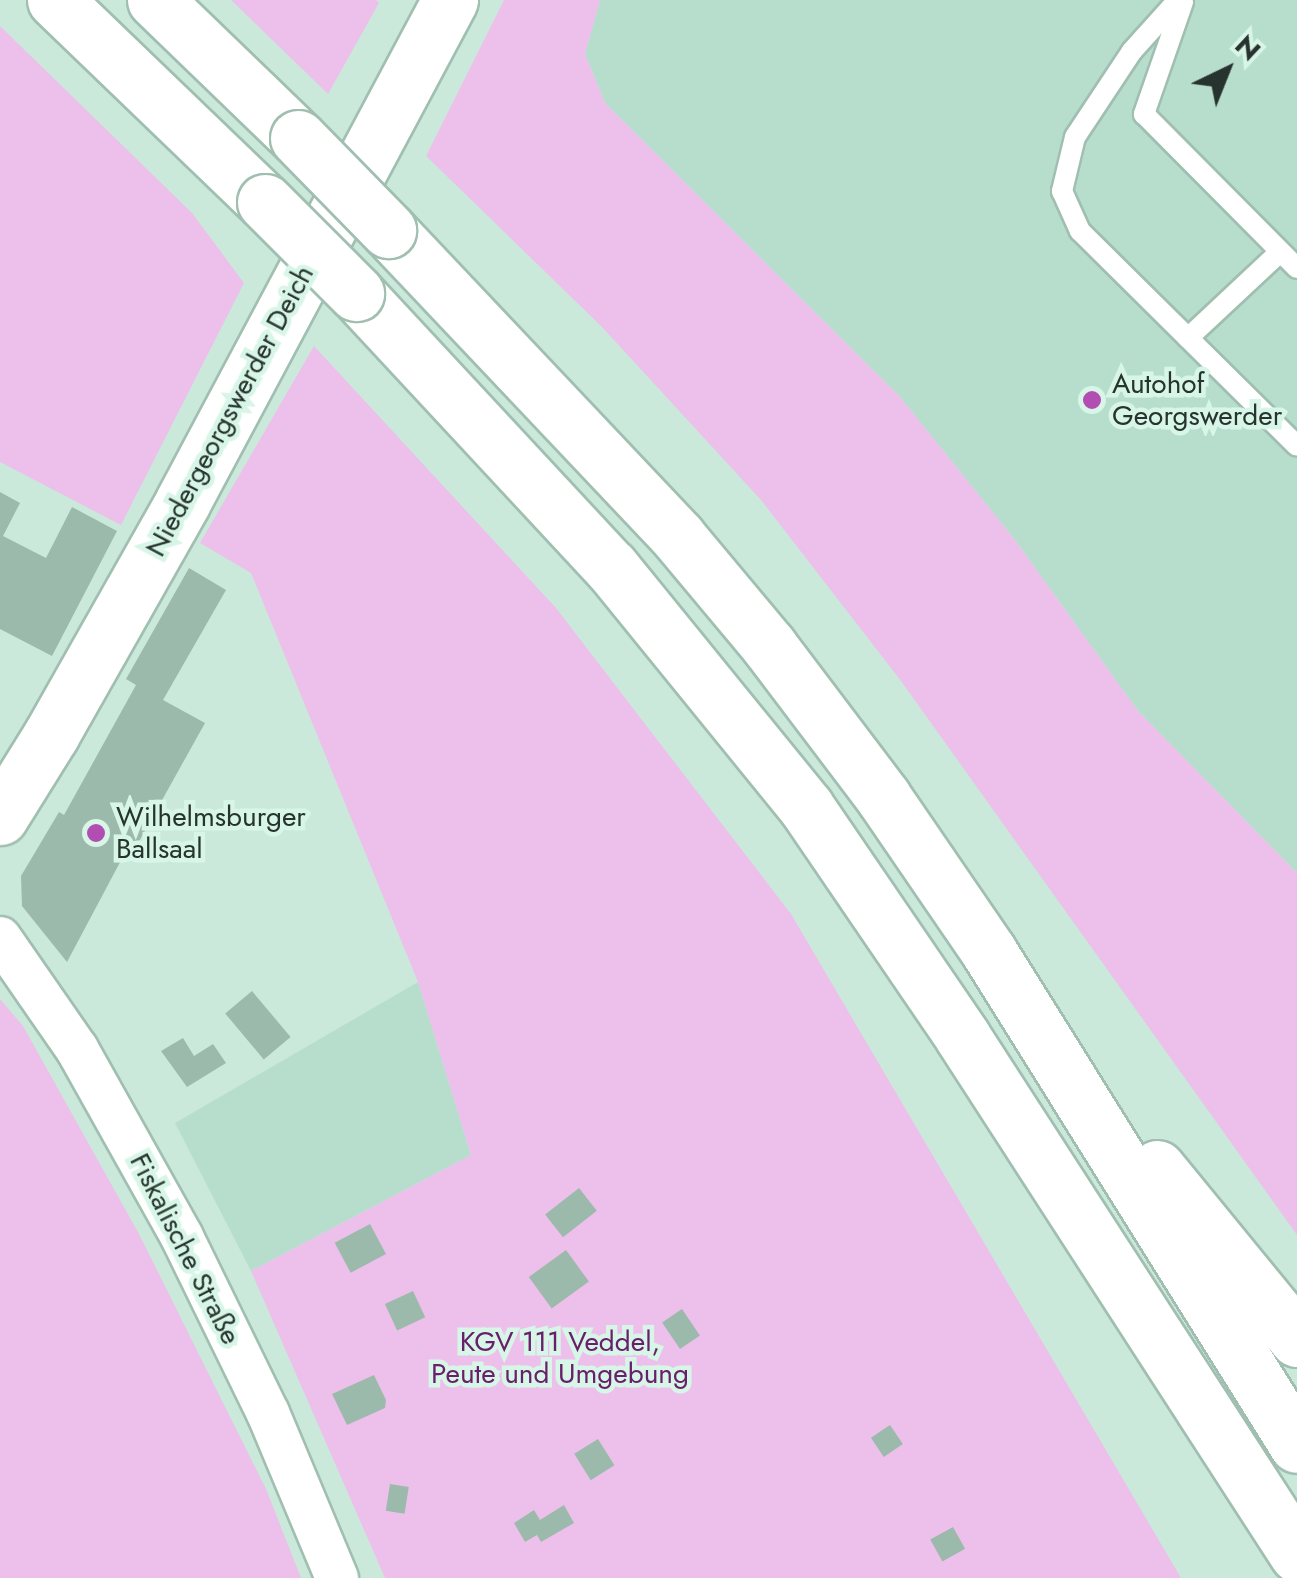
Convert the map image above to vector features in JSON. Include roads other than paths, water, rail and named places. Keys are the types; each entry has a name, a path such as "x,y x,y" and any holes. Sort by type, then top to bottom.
{"main road":[{"path":"55,0 356,292 611,567 806,807 882,915 1297,1554"},
{"path":"155,0 388,230 583,432 690,550 883,797 990,952 1297,1446"},
{"name":"Niedergeorgswerder Deich","path":"0,817 52,735 182,503 450,0"},
{"path":"990,952 1214,1243 1297,1340"},
{"path":"1142,1315 1271,1578"}],"street":[{"name":"Fiskalische Straße","path":"0,938 78,1049 182,1238 268,1413 337,1578"}],"lane":[{"path":"1181,0 1144,114 1297,268"},
{"path":"1181,0 1132,52 1075,137 1062,190 1080,231 1297,446"},
{"path":"1188,338 1280,252"}],"place":[{"name":"Autohof Georgswerder","path":"1092,400"},
{"name":"Wilhelmsburger Ballsaal","path":"96,833"}],"park label":[{"name":"KGV 111 Veddel, Peute und Umgebung","path":"560,1358"}]}
